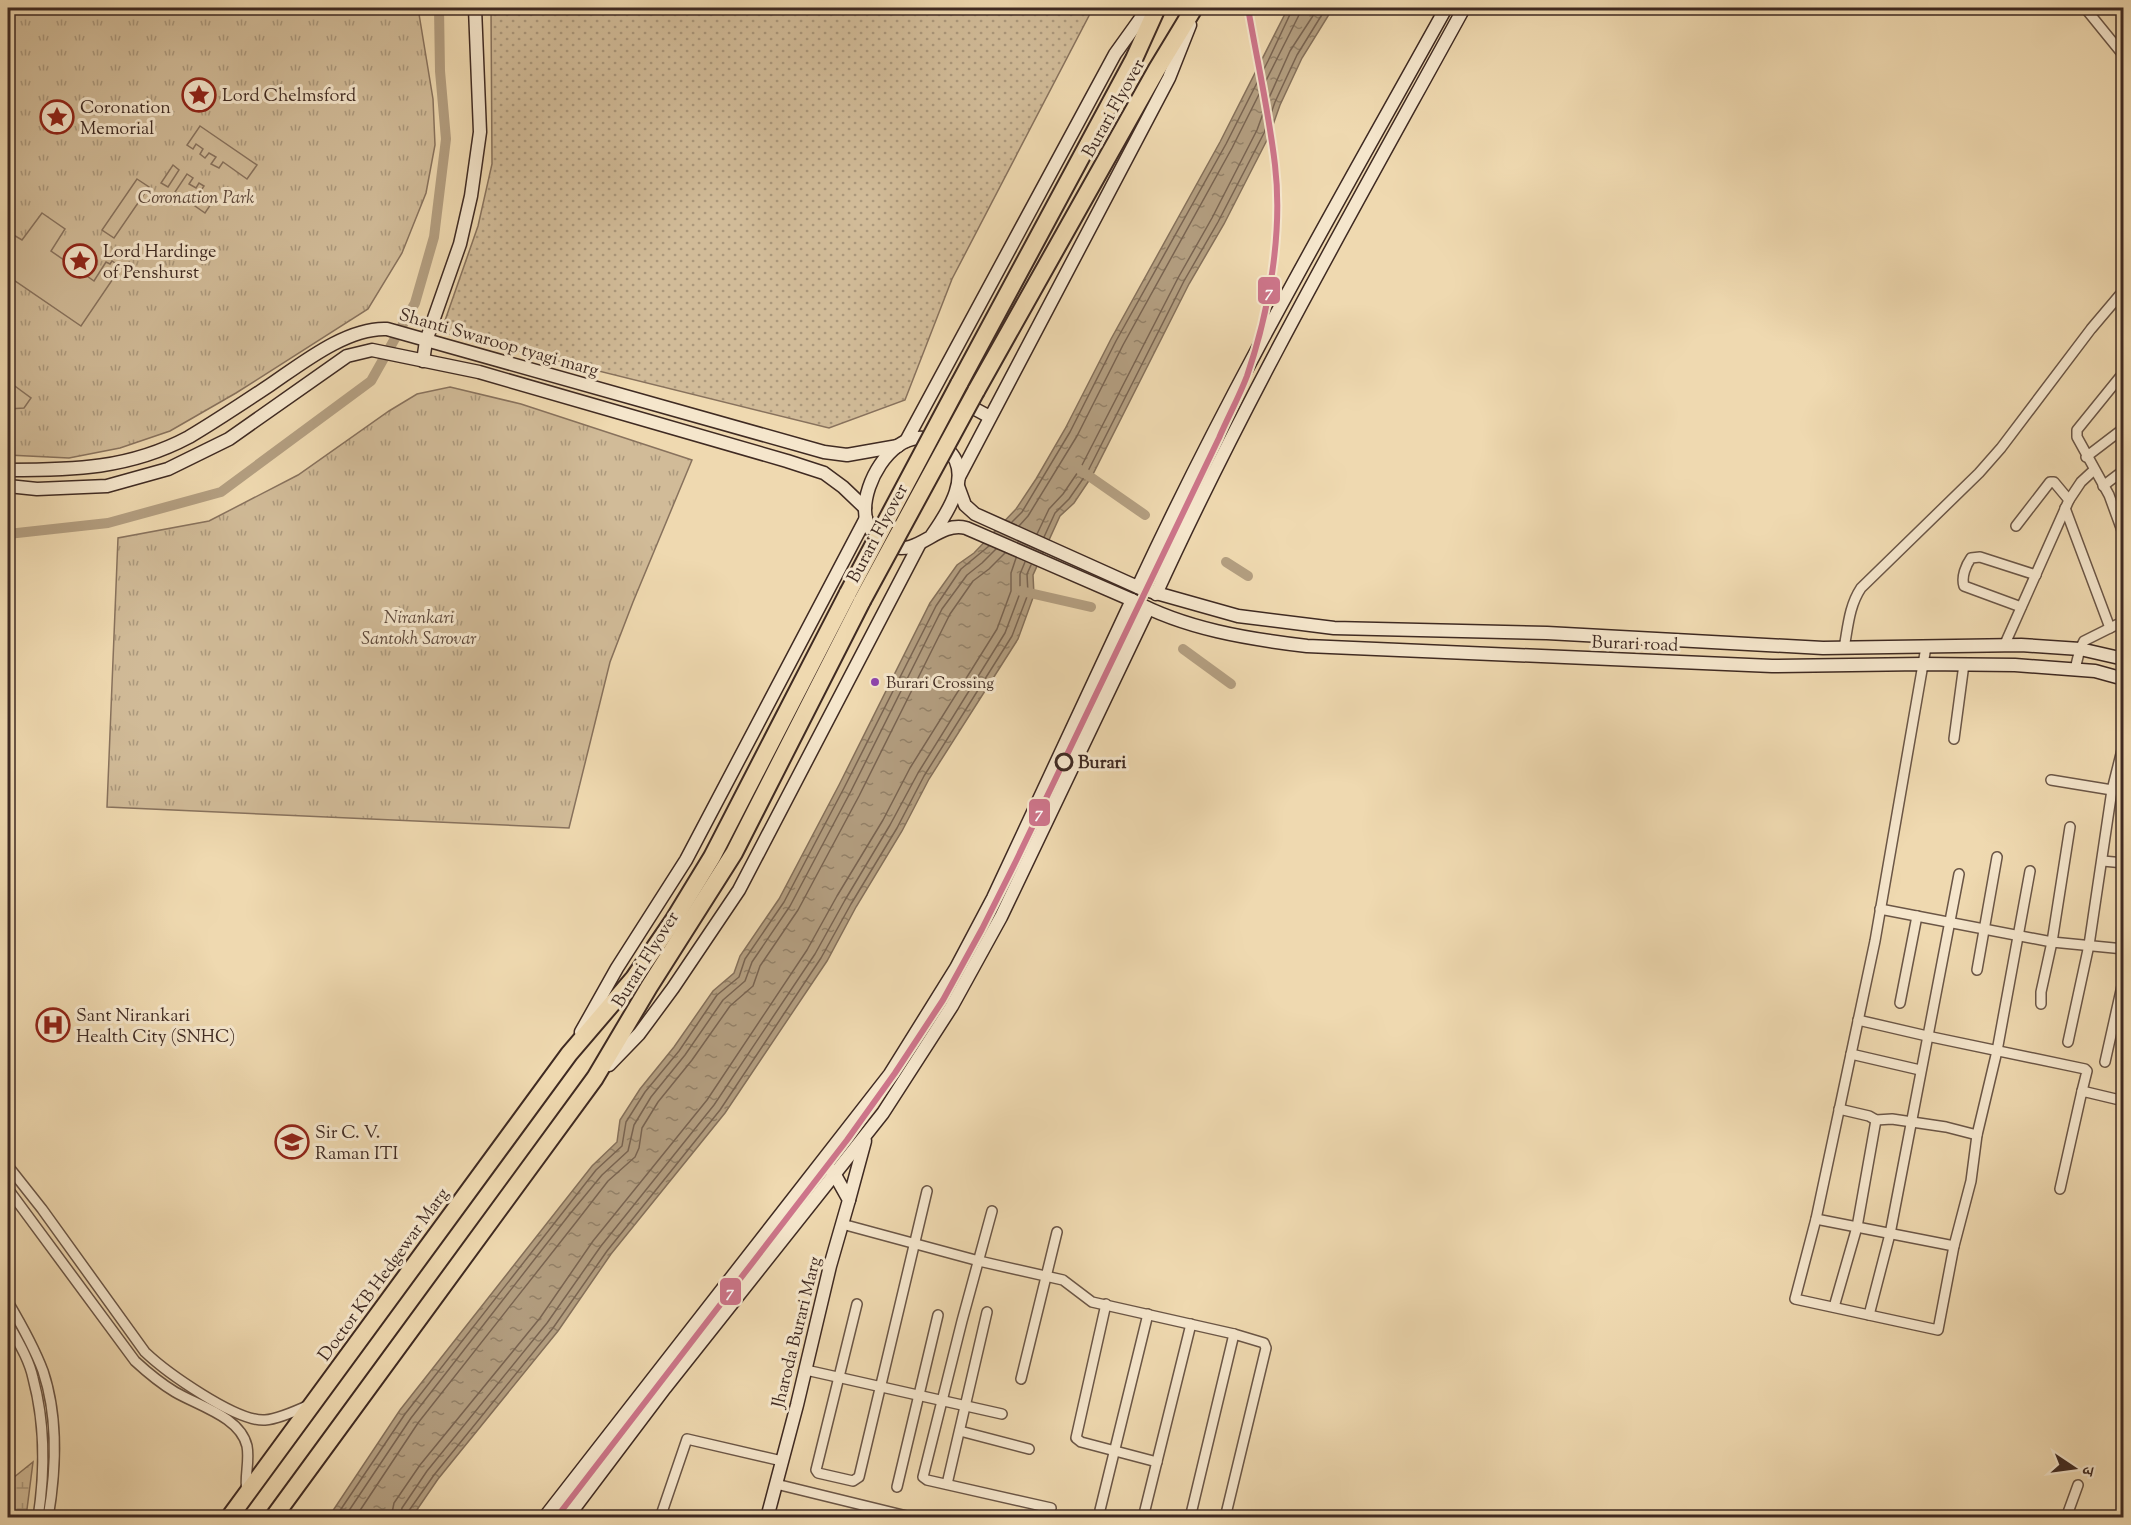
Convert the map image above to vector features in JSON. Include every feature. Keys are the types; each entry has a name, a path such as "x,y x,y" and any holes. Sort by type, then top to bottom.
{"highway":[{"name":"Burari Flyover","path":"568,1054 634,978 673,921 711,856 848,593 1134,59 1157,8"},
{"name":"Burari Flyover","path":"595,1078 649,987 734,853 862,601 976,391 1157,69 1196,8"},
{"name":"Doctor KB Hedgewar Marg","path":"229,1518 568,1054"},
{"path":"273,1518 595,1078"}],"main road":[{"path":"423,361 423,340 460,244 471,196 480,132 475,8"},
{"path":"903,444 1115,54 1148,8"},
{"path":"595,1078 639,1034 739,890 919,545 932,535 947,512 958,481 990,417 1169,78 1196,8"},
{"path":"1138,587 1190,476 1257,350 1446,8"},
{"path":"1156,594 1196,506 1277,347 1464,8"},
{"name":"Shanti Swaroop tyagi marg","path":"8,470 83,469 131,460 188,437 324,350 362,332 376,329 387,329 824,452 847,455 903,444"},
{"name":"Shanti Swaroop tyagi marg","path":"8,486 37,489 107,486 168,470 229,439 347,356 372,350 479,372 825,473 843,487 865,513"},
{"path":"541,390 546,374"},
{"path":"935,388 990,417"},
{"path":"568,1054 617,968 686,860 865,513 868,490 885,459 903,444 919,438 931,439 943,444 952,453 958,464 958,481"},
{"name":"Burari road","path":"958,481 965,505 975,514 1156,594 1238,616 1334,628 1547,633 1844,648 2004,646 2080,649 2124,659"},
{"path":"865,513 874,535 890,546 900,548 919,545"},
{"name":"Burari road","path":"932,535 952,526 966,528 1148,609 1216,632 1307,646 1772,666 2015,665 2095,671 2124,679"},
{"path":"544,1518 891,1074 956,968 993,898 1132,600"},
{"path":"567,1518 665,1388 883,1113 952,1006 1001,917 1148,609"},
{"name":"Jharoda Burari Marg","path":"767,1518 867,1134"},
{"path":"824,1162 836,1175 849,1200"}],"street":[{"path":"2090,9 2124,56"},
{"path":"1844,648 1850,612 1861,588 1979,473 2124,290"},
{"path":"2124,372 2077,430 2077,437 2086,457 2119,509 2124,536"},
{"path":"2086,457 2124,428"},
{"path":"2004,646 2067,504 2081,482 2094,470"},
{"path":"2103,486 2124,470"},
{"path":"2016,526 2050,482 2054,482 2067,504 2110,628"},
{"path":"2021,608 1964,586 1963,579 1968,562 1971,558 1980,557 2036,575"},
{"path":"2075,669 2084,641 2124,621"},
{"path":"1926,647 1858,1020 1816,1219 1795,1299 1938,1330 1954,1246 1971,1181 1977,1135 1997,1051 2030,871"},
{"path":"1954,739 1964,664"},
{"path":"2068,1042 2089,945 2112,790 2124,742"},
{"path":"2051,780 2112,790"},
{"path":"2041,1004 2070,827"},
{"path":"1977,970 1997,857"},
{"path":"2103,861 2124,863"},
{"path":"1869,1315 1890,1234 1959,874"},
{"path":"1880,909 2052,942 2124,949"},
{"path":"1900,1004 1917,916"},
{"path":"2105,1062 2124,977"},
{"path":"1858,1020 2086,1069 2060,1189"},
{"path":"1851,1054 1920,1070"},
{"path":"2082,1091 2124,1101"},
{"path":"1839,1109 1869,1116 1876,1120 1892,1119 1946,1127 1977,1135"},
{"path":"1834,1307 1857,1227 1876,1120"},
{"path":"8,1166 145,1352 162,1368 245,1416 256,1420 267,1420 314,1403"},
{"path":"8,1189 135,1361 153,1378 230,1422 242,1434 247,1448 247,1492"},
{"path":"857,1304 816,1470 818,1473 853,1481 859,1477 927,1191"},
{"path":"992,1211 923,1475 927,1480 1051,1508"},
{"path":"1816,1219 1954,1246"},
{"path":"842,1224 980,1261 1063,1280 1087,1300 1264,1342 1266,1348 1225,1518"},
{"path":"1021,1378 1057,1232"},
{"path":"51,1246 62,1238"},
{"path":"8,1302 28,1338 43,1373 51,1413 52,1497 48,1518"},
{"path":"1106,1304 1076,1435 1078,1441 1156,1462"},
{"path":"947,1484 987,1312"},
{"path":"1100,1510 1148,1314"},
{"path":"897,1487 938,1315"},
{"path":"8,1323 33,1376 41,1414 43,1454 38,1518"},
{"path":"1143,1518 1191,1324"},
{"path":"1190,1518 1234,1334"},
{"path":"8,1343 28,1338"},
{"path":"806,1370 1002,1414"},
{"path":"237,1429 245,1416"},
{"path":"960,1431 1029,1449"},
{"path":"660,1518 687,1438 782,1461"},
{"path":"776,1484 889,1514 915,1518"},
{"path":"2066,1518 2078,1485"}],"green space":[{"name":"Coronation Park","path":"8,8 418,8 433,99 435,145 426,193 402,253 368,309 236,393 170,431 120,448 69,458 8,455"},
{"path":"491,8 1093,8 952,279 905,400 829,428 441,332 478,226 492,164"},
{"path":"200,126 257,165 247,179 223,162 219,168 211,164 216,157 209,153 205,158 200,154 203,149 196,144 193,149 187,145"},
{"path":"173,165 179,170 168,187 161,183"},
{"path":"187,174 193,178 189,184 196,188 199,183 204,186 200,192 213,201 205,213 175,192"},
{"path":"137,179 149,187 114,238 102,230"},
{"path":"42,213 65,229 51,251 94,281 106,262 110,264 112,261 121,267 81,326 8,276 8,240 12,234 22,240"},
{"path":"8,381 31,398 24,408 8,409"},
{"name":"Nirankari Santokh Sarovar","path":"450,387 521,404 692,460 610,662 569,828 107,807 118,538 209,521 298,475 417,394"},
{"path":"33,1462 26,1517 8,1517 8,1482"}],"water":[{"path":"1288,8 1333,8 1302,58 1280,105 1269,136 1224,224 1189,284 1092,476 1074,503 1060,516 1033,575 1034,595 1018,639 929,779 902,831 856,907 827,961 725,1113 611,1254 558,1331 438,1479 412,1517 328,1518 400,1410 592,1166 617,1142 620,1120 640,1089 674,1047 713,991 734,973 740,956 779,899 930,603 957,565 974,553 1016,509 1065,429 1111,339 1220,142"}],"waterway":[{"path":"8,534 108,523 221,492 371,381 415,303 434,237 446,139 440,71 439,8"},
{"path":"1079,469 1145,515"},
{"path":"1226,562 1248,576"},
{"path":"1021,591 1091,607"},
{"path":"1183,649 1231,684"}],"transit line":[{"name":"7","path":"556,1518 847,1140 943,1000 1016,861 1237,399 1255,351 1268,299 1277,218 1275,165 1248,8"}],"place":[{"name":"Lord Chelmsford","path":"199,95"},
{"name":"Coronation Memorial","path":"57,117"},
{"name":"Lord Hardinge of Penshurst","path":"80,261"},
{"name":"Burari Crossing","path":"875,682"},
{"name":"Burari","path":"1064,762"},
{"name":"Sant Nirankari Health City (SNHC)","path":"53,1025"},
{"name":"Sir C. V. Raman ITI","path":"292,1142"}]}
